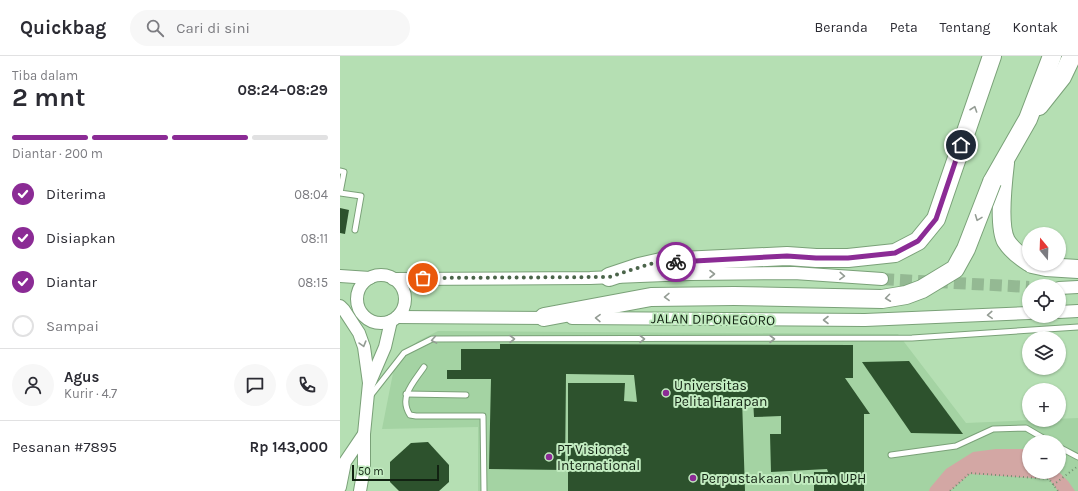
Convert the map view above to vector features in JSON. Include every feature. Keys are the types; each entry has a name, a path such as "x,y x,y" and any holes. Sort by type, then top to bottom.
{"highway":[{"path":"609,277 639,267 661,262 787,256 848,258 895,253 918,241 936,219 992,56"},
{"path":"544,318 651,298 734,296 882,299 906,295 922,289 955,269 966,249 992,182 1028,119 1052,56"},
{"path":"1028,119 1062,77 1072,56"},
{"path":"1005,160 1003,230 1006,241 1022,256"},
{"path":"1066,268 1078,269"}],"street":[{"path":"394,319 384,323 376,323 362,316 356,301 357,294 360,286 370,278 378,275 393,278 794,274 882,279"},
{"path":"340,276 370,278"},
{"path":"369,383 385,347 394,319 404,304 405,297 403,289 393,278"},
{"path":"1066,288 1078,287"},
{"path":"342,308 359,333 364,347 369,383 364,434 364,468 360,491"},
{"path":"1066,312 1078,311"},
{"name":"JALAN DIPONEGORO","path":"394,319 544,318 865,320 1022,313"},
{"path":"340,485 345,462 364,434"}],"lane":[{"path":"340,171 344,172 340,193 361,196 354,230"},
{"path":"368,399 404,354 432,339 863,339 912,338 1078,327"},
{"path":"424,367 406,394 406,409 410,415 416,416 483,416 484,491"},
{"path":"406,394 466,395"},
{"path":"891,455 956,446 993,429 1026,428 1038,435"},
{"path":"1066,451 1078,458"}],"path":[{"path":"1053,485 1078,466"},
{"path":"950,491 970,474 1049,479 1058,491"}],"shaded area":[{"name":"Universitas Pelita Harapan","path":"438,331 898,334 966,423 1022,420 1022,427 1066,427 1066,419 1078,418 1078,491 478,491 478,427 382,429 394,368 400,356 418,341"},
{"path":"996,449 1022,449 1022,477 970,474 950,491 929,491 946,469 973,452"},
{"path":"1049,479 1066,479 1075,491 1058,491"}],"building":[{"path":"340,208 349,210 345,234 340,233"},
{"path":"500,344 853,345 853,378 845,378 870,414 864,414 864,491 814,491 814,472 828,472 827,469 771,472 770,434 781,434 781,416 754,417 753,399 742,399 745,491 568,491 568,383 625,383 624,401 637,402 634,375 566,374 565,470 489,469 491,379 447,379 447,370 461,370 461,349 500,349"},
{"path":"909,361 963,434 911,433 862,362"},
{"path":"428,442 449,465 449,482 439,491 399,491 390,482 390,462 411,443"}],"tunnel":[{"path":"882,279 1022,287"}],"way so far":[{"path":"423,278 609,277 650,264 676,262"}],"place":[{"name":"Universitas Pelita Harapan","path":"666,393"},
{"name":"PT Visionet International","path":"549,457"},
{"name":"Perpustakaan Umum UPH","path":"693,478"}],"route":[{"path":"676,262 787,256 848,258 895,253 918,241 936,219 961,145"}]}
